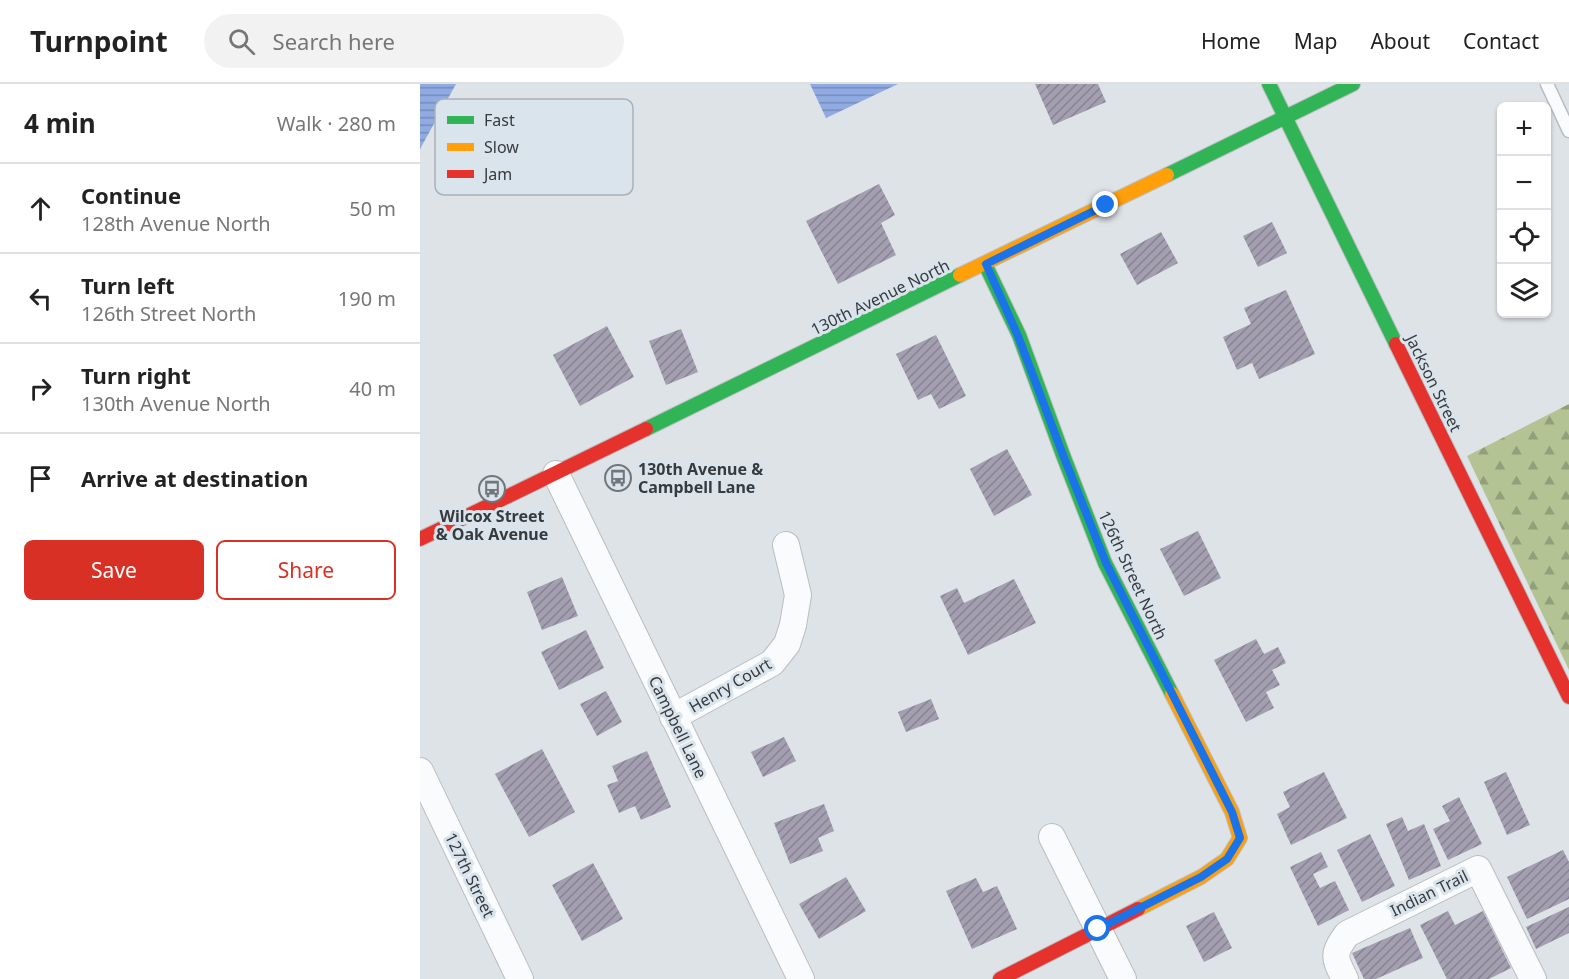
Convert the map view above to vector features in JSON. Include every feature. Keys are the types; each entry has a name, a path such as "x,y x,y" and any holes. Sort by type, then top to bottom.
{"street":[{"name":"Jackson Street","path":"1269,84 1569,697"},
{"name":"130th Avenue North","path":"420,539 1353,84"},
{"name":"126th Street North","path":"986,264 1018,336 1106,563 1232,812 1240,838 1227,859 1201,877 1098,929"},
{"name":"Campbell Lane","path":"556,474 801,979"},
{"name":"Henry Court","path":"673,717 772,663 787,644 798,595 786,545"},
{"name":"127th Street","path":"420,771 520,979"},
{"path":"1052,837 1123,979"},
{"name":"Indian Trail","path":"1345,979 1335,960 1338,946 1347,934 1478,869 1533,979"},
{"path":"1000,979 1098,929"}],"lane":[{"path":"1547,84 1569,131"}],"green space":[{"path":"1569,404 1569,670 1467,456"}],"water":[{"path":"420,84 456,84 448,99 435,99 435,122 420,149"},
{"path":"810,84 898,84 826,118"}],"building":[{"path":"1035,84 1098,84 1106,102 1053,125"},
{"path":"879,184 895,215 881,223 896,255 838,284 806,221"},
{"path":"1272,222 1287,253 1258,267 1243,236"},
{"path":"1161,232 1178,263 1137,285 1120,254"},
{"path":"1286,290 1315,354 1259,379 1252,363 1237,370 1223,337 1251,324 1244,308"},
{"path":"607,326 634,377 580,406 553,355"},
{"path":"681,329 698,372 666,385 649,341"},
{"path":"936,335 966,396 939,409 931,394 918,400 896,354"},
{"path":"1007,449 1032,495 994,516 970,469"},
{"path":"1198,531 1221,578 1184,596 1160,549"},
{"path":"562,577 578,616 542,630 527,592"},
{"path":"1014,579 1036,623 968,655 940,596 957,588 964,603"},
{"path":"586,630 604,668 559,690 541,652"},
{"path":"1256,639 1264,654 1278,647 1286,663 1272,670 1280,685 1266,692 1274,708 1246,722 1214,660"},
{"path":"606,691 622,722 597,736 580,704"},
{"path":"931,699 939,719 906,732 898,712"},
{"path":"784,737 796,761 763,777 751,752"},
{"path":"542,749 575,812 529,837 495,774"},
{"path":"647,751 671,807 641,820 635,806 619,813 607,785 618,781 612,766"},
{"path":"1324,772 1347,818 1291,845 1277,814 1290,807 1283,792"},
{"path":"1506,772 1530,825 1507,835 1484,782"},
{"path":"1459,797 1482,844 1448,860 1433,829 1450,821 1442,806"},
{"path":"824,804 834,831 818,838 823,851 790,864 774,823"},
{"path":"1402,817 1408,831 1424,824 1441,866 1409,880 1386,824"},
{"path":"1370,834 1395,886 1362,902 1337,850"},
{"path":"1563,850 1569,862 1569,899 1527,919 1507,877"},
{"path":"1321,852 1328,867 1313,874 1320,888 1335,881 1349,910 1318,926 1290,867"},
{"path":"593,863 623,919 582,941 552,885"},
{"path":"846,877 866,911 819,939 799,904"},
{"path":"976,878 983,892 997,886 1017,929 972,949 946,891"},
{"path":"1569,907 1569,933 1536,949 1526,927"},
{"path":"1448,911 1455,925 1483,911 1511,968 1489,979 1447,979 1420,925"},
{"path":"1214,912 1232,948 1204,962 1186,926"},
{"path":"1410,928 1423,958 1376,979 1364,979 1352,953"}],"traffic: fast":[{"path":"1269,84 1396,344"},
{"path":"1167,175 1353,84"},
{"path":"985,264 1019,335 1105,563 1172,694"},
{"path":"646,429 960,275"}],"traffic: slow":[{"path":"960,275 1167,175"},
{"path":"1138,909 1201,877 1227,859 1240,838 1232,812 1172,694"}],"traffic: jam":[{"path":"1396,344 1569,697"},
{"path":"420,539 646,429"},
{"path":"1000,979 1138,909"}],"place":[{"name":"130th Avenue & Campbell Lane","path":"618,478"},
{"name":"Wilcox Street & Oak Avenue","path":"492,489"}],"route":[{"path":"1098,929 1201,877 1227,859 1240,838 1232,812 1106,563 1018,336 986,264 1106,205"}]}
